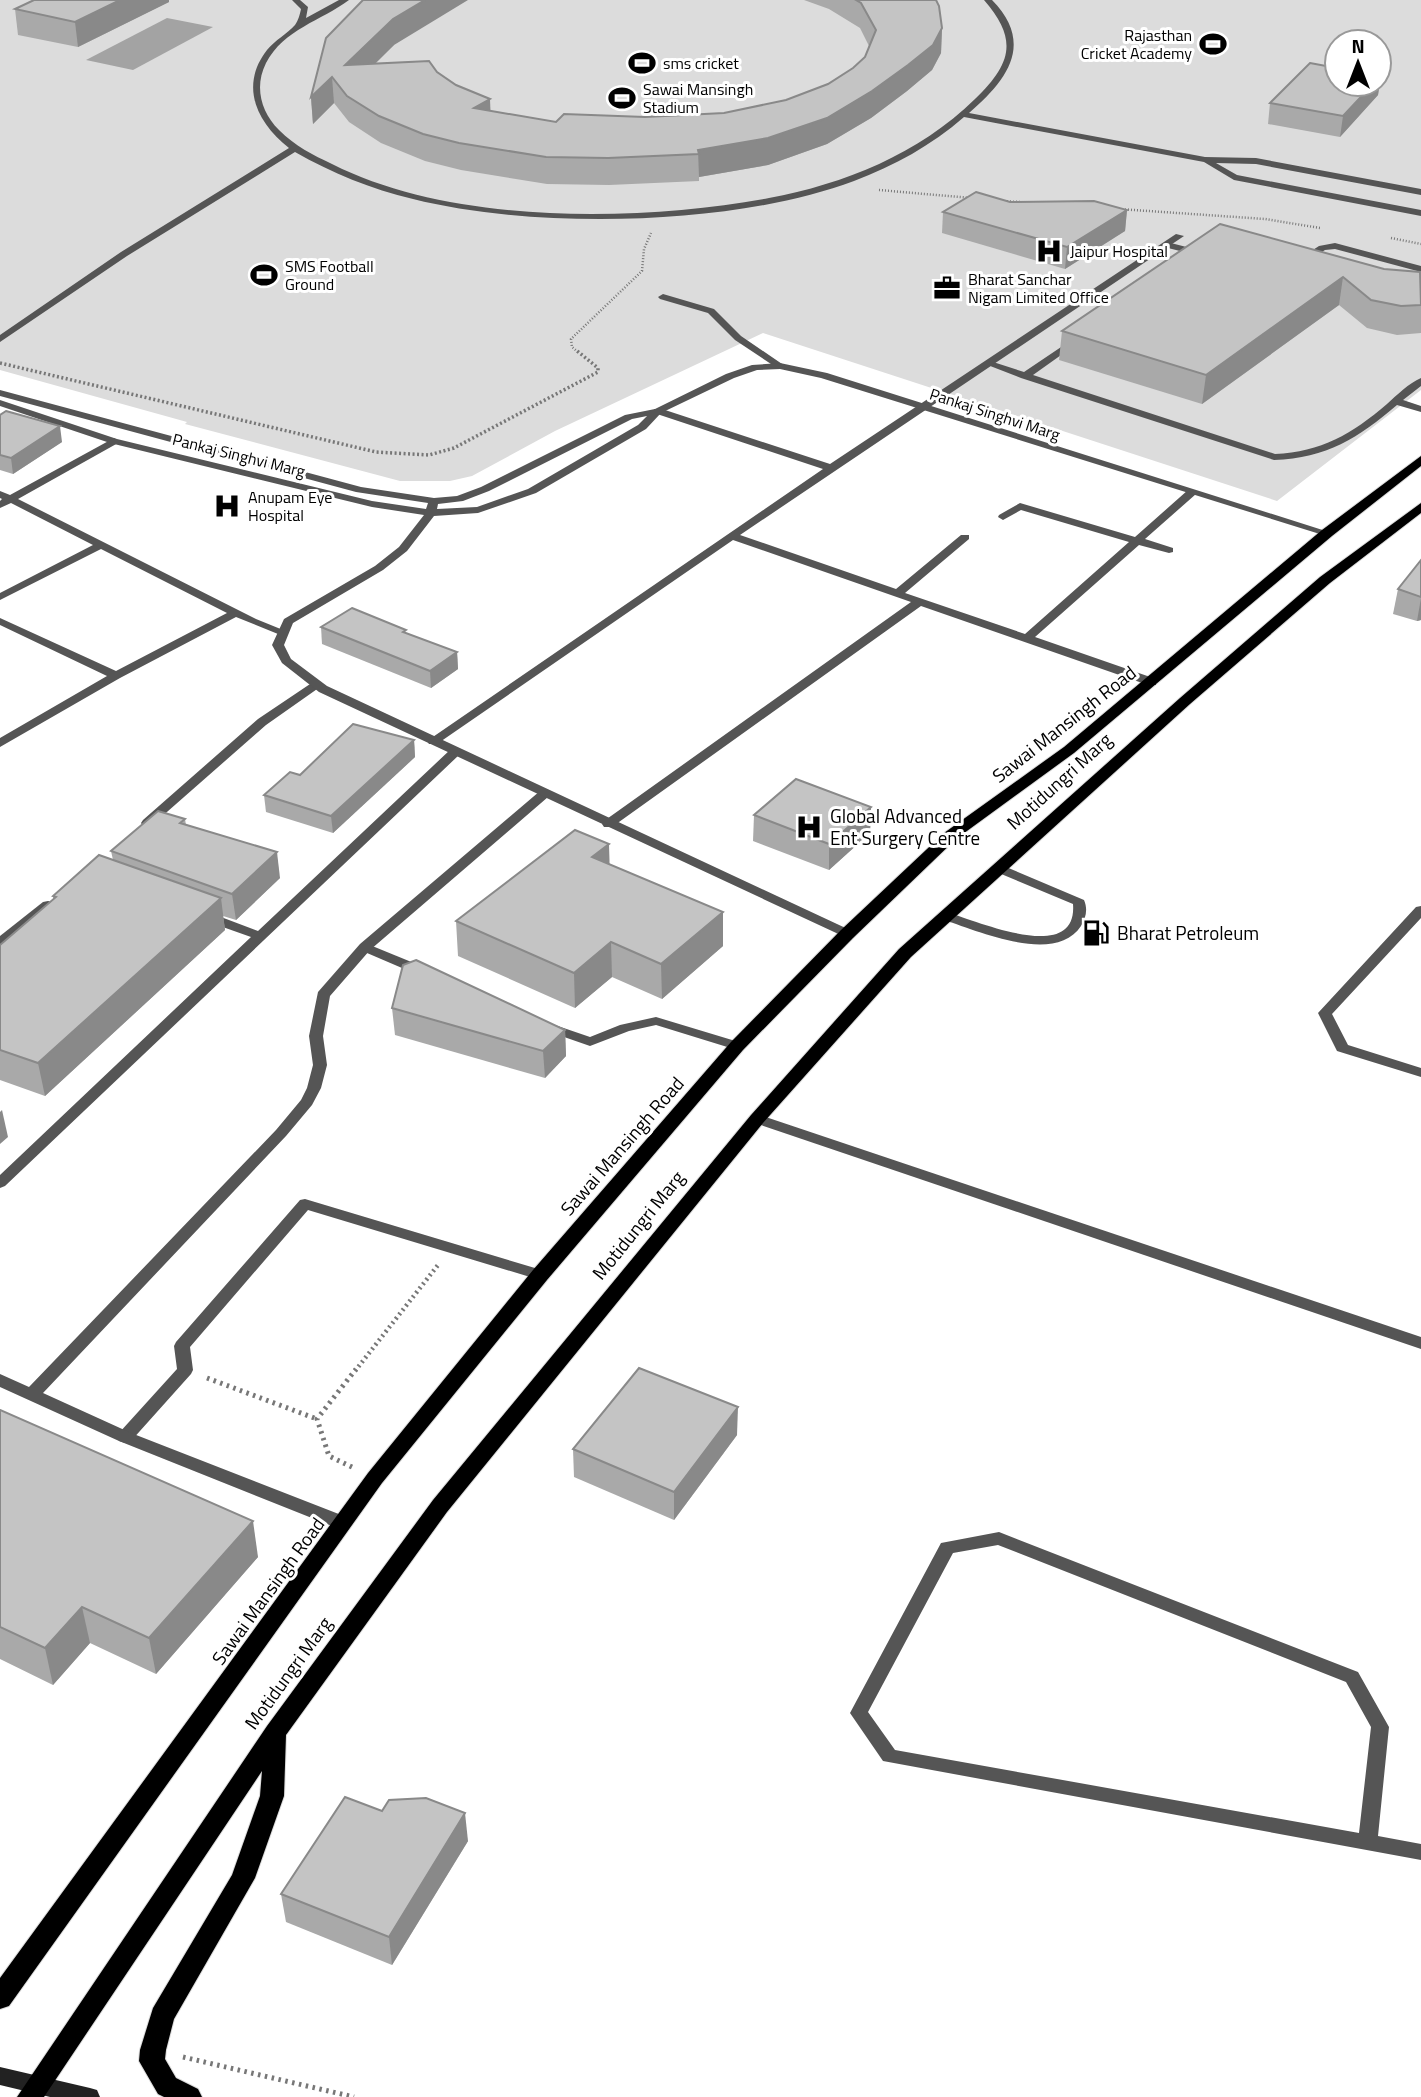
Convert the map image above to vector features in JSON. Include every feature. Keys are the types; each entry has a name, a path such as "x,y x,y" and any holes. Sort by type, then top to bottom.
{"main road":[{"name":"Sawai Mansingh Road","path":"0,1998 375,1478 540,1275 737,1046 847,933 950,836 1069,750 1327,533 1421,460"},
{"name":"Motidungri Marg","path":"34,2091 275,1733 440,1506 757,1119 905,953 1185,701 1325,580 1421,507"},
{"path":"189,2097 167,2086 152,2061 153,2050 162,2016 243,1878 272,1796 275,1733"},
{"path":"0,2076 34,2091 90,2097"}],"street":[{"path":"296,0 305,9 299,27"},
{"path":"345,0 299,27 269,53 261,66 255,89 265,120 295,148 360,180 450,203 546,214 649,214 741,205 835,184 884,165 916,149 965,114 995,84 1006,68 1012,53 1010,27 988,0"},
{"path":"965,114 1205,160 1256,161 1421,192"},
{"path":"0,339 124,254 295,148"},
{"path":"1205,160 1234,177 1421,214"},
{"path":"433,741 831,468 1179,236"},
{"path":"1167,245 1195,252 1199,257 1188,264"},
{"path":"1291,267 1322,248 1335,246 1421,269"},
{"path":"663,297 711,311 738,338 780,366"},
{"path":"1026,376 1080,339"},
{"path":"990,363 1274,457 1314,455 1340,443 1421,381"},
{"name":"Pankaj Singhvi Marg","path":"0,393 432,507 485,489 629,417 658,411 730,376 756,367 780,366 824,375 1327,533"},
{"path":"1395,401 1421,409"},
{"path":"0,419 35,402"},
{"name":"Pankaj Singhvi Marg","path":"0,403 114,441 372,504 478,510 532,491 642,427 658,411"},
{"path":"658,411 831,468"},
{"path":"0,505 135,429"},
{"path":"1027,638 1192,492"},
{"path":"0,494 282,632"},
{"path":"1003,517 1020,506 1169,550"},
{"path":"432,507 425,524 403,549 379,568 288,621 278,645 286,662 316,684 455,752 847,933"},
{"path":"731,536 1152,682"},
{"path":"897,594 965,537"},
{"path":"0,597 103,544"},
{"path":"608,824 920,601"},
{"path":"0,743 116,676 237,612"},
{"path":"0,621 116,676"},
{"path":"140,829 262,722 316,684"},
{"path":"0,1183 455,752"},
{"path":"32,1394 281,1133 307,1102 320,1065 316,1036 323,995 365,947 544,794"},
{"path":"946,916 1041,942 1060,939 1074,926 1080,910 1079,903 999,868"},
{"path":"0,942 60,897"},
{"path":"1421,910 1325,1013 1342,1048 1421,1073"},
{"path":"194,912 260,936"},
{"path":"365,947 440,980"},
{"path":"540,1023 590,1042 625,1028 656,1021 737,1046"},
{"path":"757,1119 1421,1343"},
{"path":"125,1437 186,1370 182,1346 305,1203 453,1246 540,1275"},
{"path":"0,1380 125,1437 343,1523"},
{"path":"1368,1842 1380,1727 1352,1677 999,1538 947,1548 859,1713 889,1756 1421,1852"}],"path":[{"path":"317,1419 453,1246"},
{"path":"186,1370 317,1419"},
{"path":"317,1419 329,1456 375,1478"},
{"path":"182,2057 354,2097"}],"shaded area":[{"path":"0,0 1421,0 1421,390 1277,501 763,333 555,431 472,476 450,481 400,481 185,424 187,422 0,370"},
{"path":"167,18 213,27 133,70 86,60"}],"building":[{"path":"34,0 120,0 75,22 15,9"},
{"path":"363,0 425,0 393,19 345,65 429,61 437,72 456,85 490,99 474,108 556,122 564,114 645,117 724,113 786,100 828,84 865,57 876,30 861,3 856,0 936,0 942,28 933,45 872,91 827,118 768,138 698,150 699,154 608,158 546,157 459,143 423,134 379,116 347,96 332,77 311,97 326,38"},
{"path":"1310,63 1323,65 1323,98 1360,98 1343,116 1270,103"},
{"path":"976,192 1010,202 1094,201 1127,210 1067,247 943,212"},
{"path":"1220,224 1384,269 1420,272 1421,305 1401,306 1371,300 1343,277 1206,375 1062,331"},
{"path":"6,411 60,426 11,458 0,455 0,415"},
{"path":"1421,560 1421,597 1398,589"},
{"path":"352,608 406,630 403,632 457,652 430,671 321,627"},
{"path":"353,724 414,740 331,816 264,795 290,772 300,775"},
{"path":"796,779 871,807 829,844 754,815"},
{"path":"158,811 185,819 180,823 277,852 232,894 111,851"},
{"path":"575,830 609,844 592,857 723,912 661,964 611,942 574,973 456,921"},
{"path":"99,855 221,898 38,1063 0,1050 0,945 56,897 53,896"},
{"path":"416,960 565,1030 543,1051 392,1008 403,965"},
{"path":"639,1368 738,1407 674,1492 573,1449"},
{"path":"0,1410 253,1521 149,1638 82,1607 45,1648 0,1627"},
{"path":"345,1797 382,1811 389,1800 426,1798 465,1813 389,1937 281,1894"}],"place":[{"name":"Rajasthan Cricket Academy","path":"1213,44"},
{"name":"sms cricket","path":"642,63"},
{"name":"Sawai Mansingh Stadium","path":"622,98"},
{"name":"Jaipur Hospital","path":"1049,251"},
{"name":"SMS Football Ground","path":"264,275"},
{"name":"Bharat Sanchar Nigam Limited Office","path":"947,288"},
{"name":"Anupam Eye Hospital","path":"227,506"},
{"name":"Global Advanced Ent Surgery Centre","path":"809,827"},
{"name":"Bharat Petroleum","path":"1096,933"}]}
